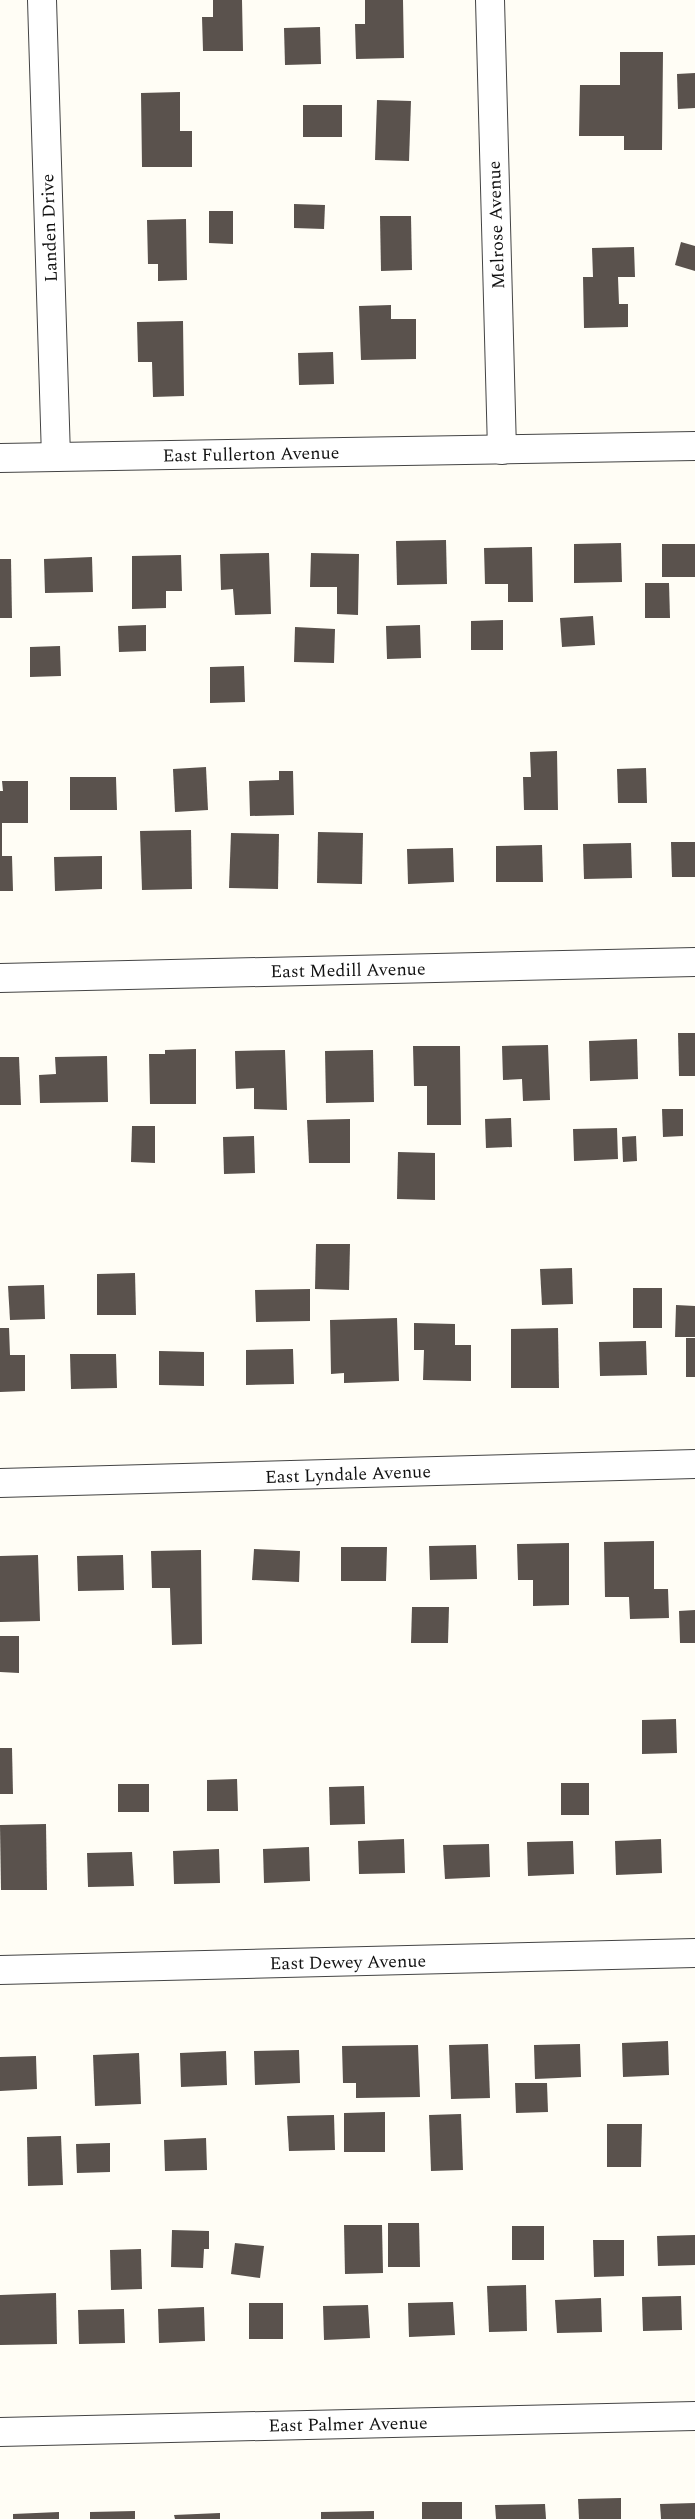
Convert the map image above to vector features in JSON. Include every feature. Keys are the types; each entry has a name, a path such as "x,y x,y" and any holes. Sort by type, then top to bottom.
{"street":[{"name":"Landen Drive","path":"42,0 56,457"},
{"name":"Melrose Avenue","path":"490,0 502,450"},
{"name":"East Fullerton Avenue","path":"0,458 695,446"},
{"name":"East Medill Avenue","path":"0,978 695,962"},
{"name":"East Lyndale Avenue","path":"0,1483 695,1464"},
{"name":"East Dewey Avenue","path":"0,1970 695,1953"},
{"name":"East Palmer Avenue","path":"0,2432 695,2416"}],"building":[{"path":"213,0 242,0 243,51 203,51 202,17 213,17"},
{"path":"365,0 403,0 404,58 356,59 355,24 365,24"},
{"path":"320,27 321,64 285,65 284,28"},
{"path":"620,52 663,52 662,150 624,150 624,136 579,136 580,85 620,85"},
{"path":"695,73 695,108 678,109 677,74"},
{"path":"180,92 180,131 192,131 192,167 142,167 141,93"},
{"path":"377,100 411,101 409,161 375,160"},
{"path":"303,105 342,105 342,137 303,137"},
{"path":"294,204 325,205 324,229 294,228"},
{"path":"209,211 233,211 233,244 209,243"},
{"path":"380,216 411,216 412,270 381,271"},
{"path":"186,219 187,280 158,281 158,264 148,264 147,220"},
{"path":"681,242 695,246 695,271 675,265"},
{"path":"634,247 635,277 618,277 619,304 628,304 628,327 584,328 583,277 593,277 592,248"},
{"path":"391,305 391,319 416,319 416,359 361,360 359,306"},
{"path":"183,321 184,396 153,397 152,362 138,362 137,322"},
{"path":"333,352 334,384 299,385 298,353"},
{"path":"446,540 447,584 397,585 396,541"},
{"path":"621,543 622,582 574,583 574,544"},
{"path":"662,544 695,544 695,577 662,577"},
{"path":"532,547 533,602 508,602 508,584 485,584 484,548"},
{"path":"269,553 271,614 235,615 233,589 221,590 220,554"},
{"path":"311,553 359,554 358,615 337,614 337,587 310,587"},
{"path":"181,555 182,591 166,591 166,608 132,609 132,556"},
{"path":"92,557 93,592 45,593 44,559"},
{"path":"0,559 11,559 12,618 0,618"},
{"path":"645,583 669,583 670,618 645,618"},
{"path":"593,616 595,645 562,647 560,618"},
{"path":"503,620 503,650 471,650 471,621"},
{"path":"146,625 146,651 119,652 118,626"},
{"path":"420,625 421,658 387,659 386,626"},
{"path":"295,627 335,629 334,663 294,662"},
{"path":"60,646 61,676 30,677 30,647"},
{"path":"244,666 245,702 210,703 210,667"},
{"path":"557,751 558,810 524,810 523,777 531,777 530,752"},
{"path":"206,767 208,810 175,812 173,769"},
{"path":"646,768 647,803 618,803 617,769"},
{"path":"279,771 293,771 294,815 250,816 249,781 279,780"},
{"path":"70,777 116,777 117,810 70,810"},
{"path":"2,781 28,781 28,823 2,823 2,856 12,856 13,891 0,891 0,791 3,791"},
{"path":"191,830 192,889 142,890 140,831"},
{"path":"318,832 363,833 362,884 317,883"},
{"path":"231,833 279,834 278,889 229,888"},
{"path":"671,842 695,842 695,877 672,877"},
{"path":"631,843 632,878 584,879 583,844"},
{"path":"542,845 543,882 496,882 496,846"},
{"path":"453,848 454,882 408,884 407,849"},
{"path":"102,856 102,889 55,891 54,857"},
{"path":"678,1033 695,1033 695,1076 679,1076"},
{"path":"637,1039 638,1079 590,1081 589,1041"},
{"path":"548,1045 550,1100 523,1101 522,1079 503,1080 502,1046"},
{"path":"413,1046 460,1046 461,1125 427,1125 427,1086 414,1086"},
{"path":"196,1049 196,1104 150,1104 149,1054 165,1054 165,1050"},
{"path":"285,1050 287,1110 254,1109 254,1088 236,1089 235,1051"},
{"path":"373,1050 374,1102 326,1103 325,1051"},
{"path":"107,1056 108,1102 40,1103 39,1075 56,1074 55,1057"},
{"path":"0,1057 19,1057 21,1105 0,1105"},
{"path":"662,1109 683,1109 683,1136 663,1137"},
{"path":"511,1118 512,1147 486,1148 485,1119"},
{"path":"350,1119 350,1163 309,1163 307,1120"},
{"path":"132,1126 155,1126 155,1163 131,1162"},
{"path":"617,1128 618,1159 574,1161 573,1129"},
{"path":"254,1136 255,1173 224,1174 223,1137"},
{"path":"636,1136 637,1161 623,1162 622,1137"},
{"path":"398,1152 435,1153 435,1200 397,1199"},
{"path":"316,1244 350,1244 349,1290 315,1289"},
{"path":"572,1268 573,1304 542,1305 540,1269"},
{"path":"135,1273 136,1315 97,1315 97,1274"},
{"path":"44,1285 45,1319 10,1320 8,1286"},
{"path":"633,1288 662,1288 662,1328 633,1328"},
{"path":"310,1289 310,1321 256,1322 255,1290"},
{"path":"676,1305 695,1306 695,1337 675,1337"},
{"path":"397,1318 399,1381 344,1383 344,1373 331,1374 330,1320"},
{"path":"414,1323 455,1324 455,1345 471,1345 471,1381 423,1380 424,1350 414,1350"},
{"path":"0,1328 9,1328 10,1355 25,1355 25,1391 0,1392"},
{"path":"558,1328 559,1388 511,1388 511,1329"},
{"path":"686,1338 695,1338 695,1377 686,1377"},
{"path":"646,1341 647,1375 600,1376 599,1342"},
{"path":"293,1349 294,1384 246,1385 246,1350"},
{"path":"159,1351 204,1352 204,1386 159,1385"},
{"path":"70,1354 116,1354 117,1388 71,1389"},
{"path":"654,1541 654,1589 668,1589 669,1618 630,1619 629,1597 605,1597 604,1542"},
{"path":"569,1543 569,1605 533,1606 533,1580 518,1580 517,1544"},
{"path":"476,1545 477,1579 430,1580 429,1546"},
{"path":"341,1547 387,1547 386,1581 341,1581"},
{"path":"254,1549 300,1551 299,1582 252,1580"},
{"path":"201,1550 202,1644 172,1645 170,1588 152,1588 151,1551"},
{"path":"38,1555 40,1621 0,1622 0,1556"},
{"path":"123,1555 124,1590 78,1591 77,1556"},
{"path":"412,1607 449,1607 448,1643 411,1643"},
{"path":"695,1610 695,1643 680,1643 679,1611"},
{"path":"0,1636 19,1636 19,1673 0,1672"},
{"path":"676,1719 677,1753 642,1754 642,1720"},
{"path":"0,1748 12,1748 13,1794 0,1794"},
{"path":"237,1779 238,1811 207,1811 207,1780"},
{"path":"561,1783 589,1783 589,1815 561,1815"},
{"path":"118,1784 149,1784 149,1812 118,1812"},
{"path":"364,1786 365,1824 330,1825 329,1787"},
{"path":"46,1824 47,1890 1,1890 0,1825"},
{"path":"404,1839 405,1873 359,1874 358,1841"},
{"path":"661,1839 662,1873 616,1875 615,1841"},
{"path":"573,1841 574,1874 528,1876 527,1842"},
{"path":"489,1844 490,1877 445,1879 443,1845"},
{"path":"309,1847 310,1881 264,1883 263,1849"},
{"path":"219,1849 220,1883 174,1884 173,1851"},
{"path":"132,1852 134,1886 88,1887 87,1853"},
{"path":"668,2041 669,2075 623,2077 622,2043"},
{"path":"488,2044 490,2098 451,2099 449,2045"},
{"path":"580,2044 581,2077 535,2079 534,2045"},
{"path":"418,2045 420,2097 356,2098 356,2083 343,2083 342,2046"},
{"path":"299,2050 300,2083 255,2085 254,2051"},
{"path":"226,2051 227,2085 181,2087 180,2053"},
{"path":"139,2053 141,2104 95,2106 93,2055"},
{"path":"36,2056 37,2089 0,2091 0,2057"},
{"path":"515,2083 547,2083 548,2112 516,2113"},
{"path":"385,2112 385,2152 344,2152 344,2113"},
{"path":"461,2114 463,2170 431,2171 429,2115"},
{"path":"334,2115 335,2150 289,2151 287,2116"},
{"path":"607,2124 642,2124 641,2167 607,2167"},
{"path":"61,2136 63,2185 28,2186 27,2137"},
{"path":"206,2138 207,2170 165,2171 164,2140"},
{"path":"110,2143 110,2172 77,2173 76,2144"},
{"path":"388,2223 419,2223 420,2267 388,2267"},
{"path":"344,2225 382,2225 383,2273 345,2274"},
{"path":"512,2226 544,2226 544,2260 512,2260"},
{"path":"172,2230 209,2231 209,2249 204,2249 203,2268 171,2267"},
{"path":"695,2235 695,2265 658,2266 657,2236"},
{"path":"593,2240 624,2240 624,2276 594,2277"},
{"path":"235,2243 264,2246 260,2278 231,2274"},
{"path":"141,2249 142,2289 111,2290 110,2250"},
{"path":"526,2285 527,2331 489,2332 487,2286"},
{"path":"56,2293 57,2344 0,2345 0,2295"},
{"path":"681,2296 682,2330 643,2331 642,2297"},
{"path":"601,2298 602,2332 557,2333 555,2300"},
{"path":"453,2302 455,2335 409,2337 408,2303"},
{"path":"249,2303 283,2303 283,2339 249,2339"},
{"path":"368,2305 370,2338 324,2340 323,2306"},
{"path":"204,2307 205,2341 159,2343 158,2309"},
{"path":"124,2309 125,2343 79,2344 78,2310"},
{"path":"621,2498 621,2519 579,2519 578,2499"},
{"path":"422,2502 462,2502 462,2519 422,2519"},
{"path":"695,2503 695,2519 661,2519 660,2504"},
{"path":"545,2504 546,2519 496,2519 495,2505"},
{"path":"135,2511 135,2519 90,2519 90,2512"},
{"path":"374,2511 374,2519 321,2519 321,2512"},
{"path":"59,2512 59,2519 13,2519 13,2514"},
{"path":"220,2513 220,2519 175,2519 174,2515"}]}
